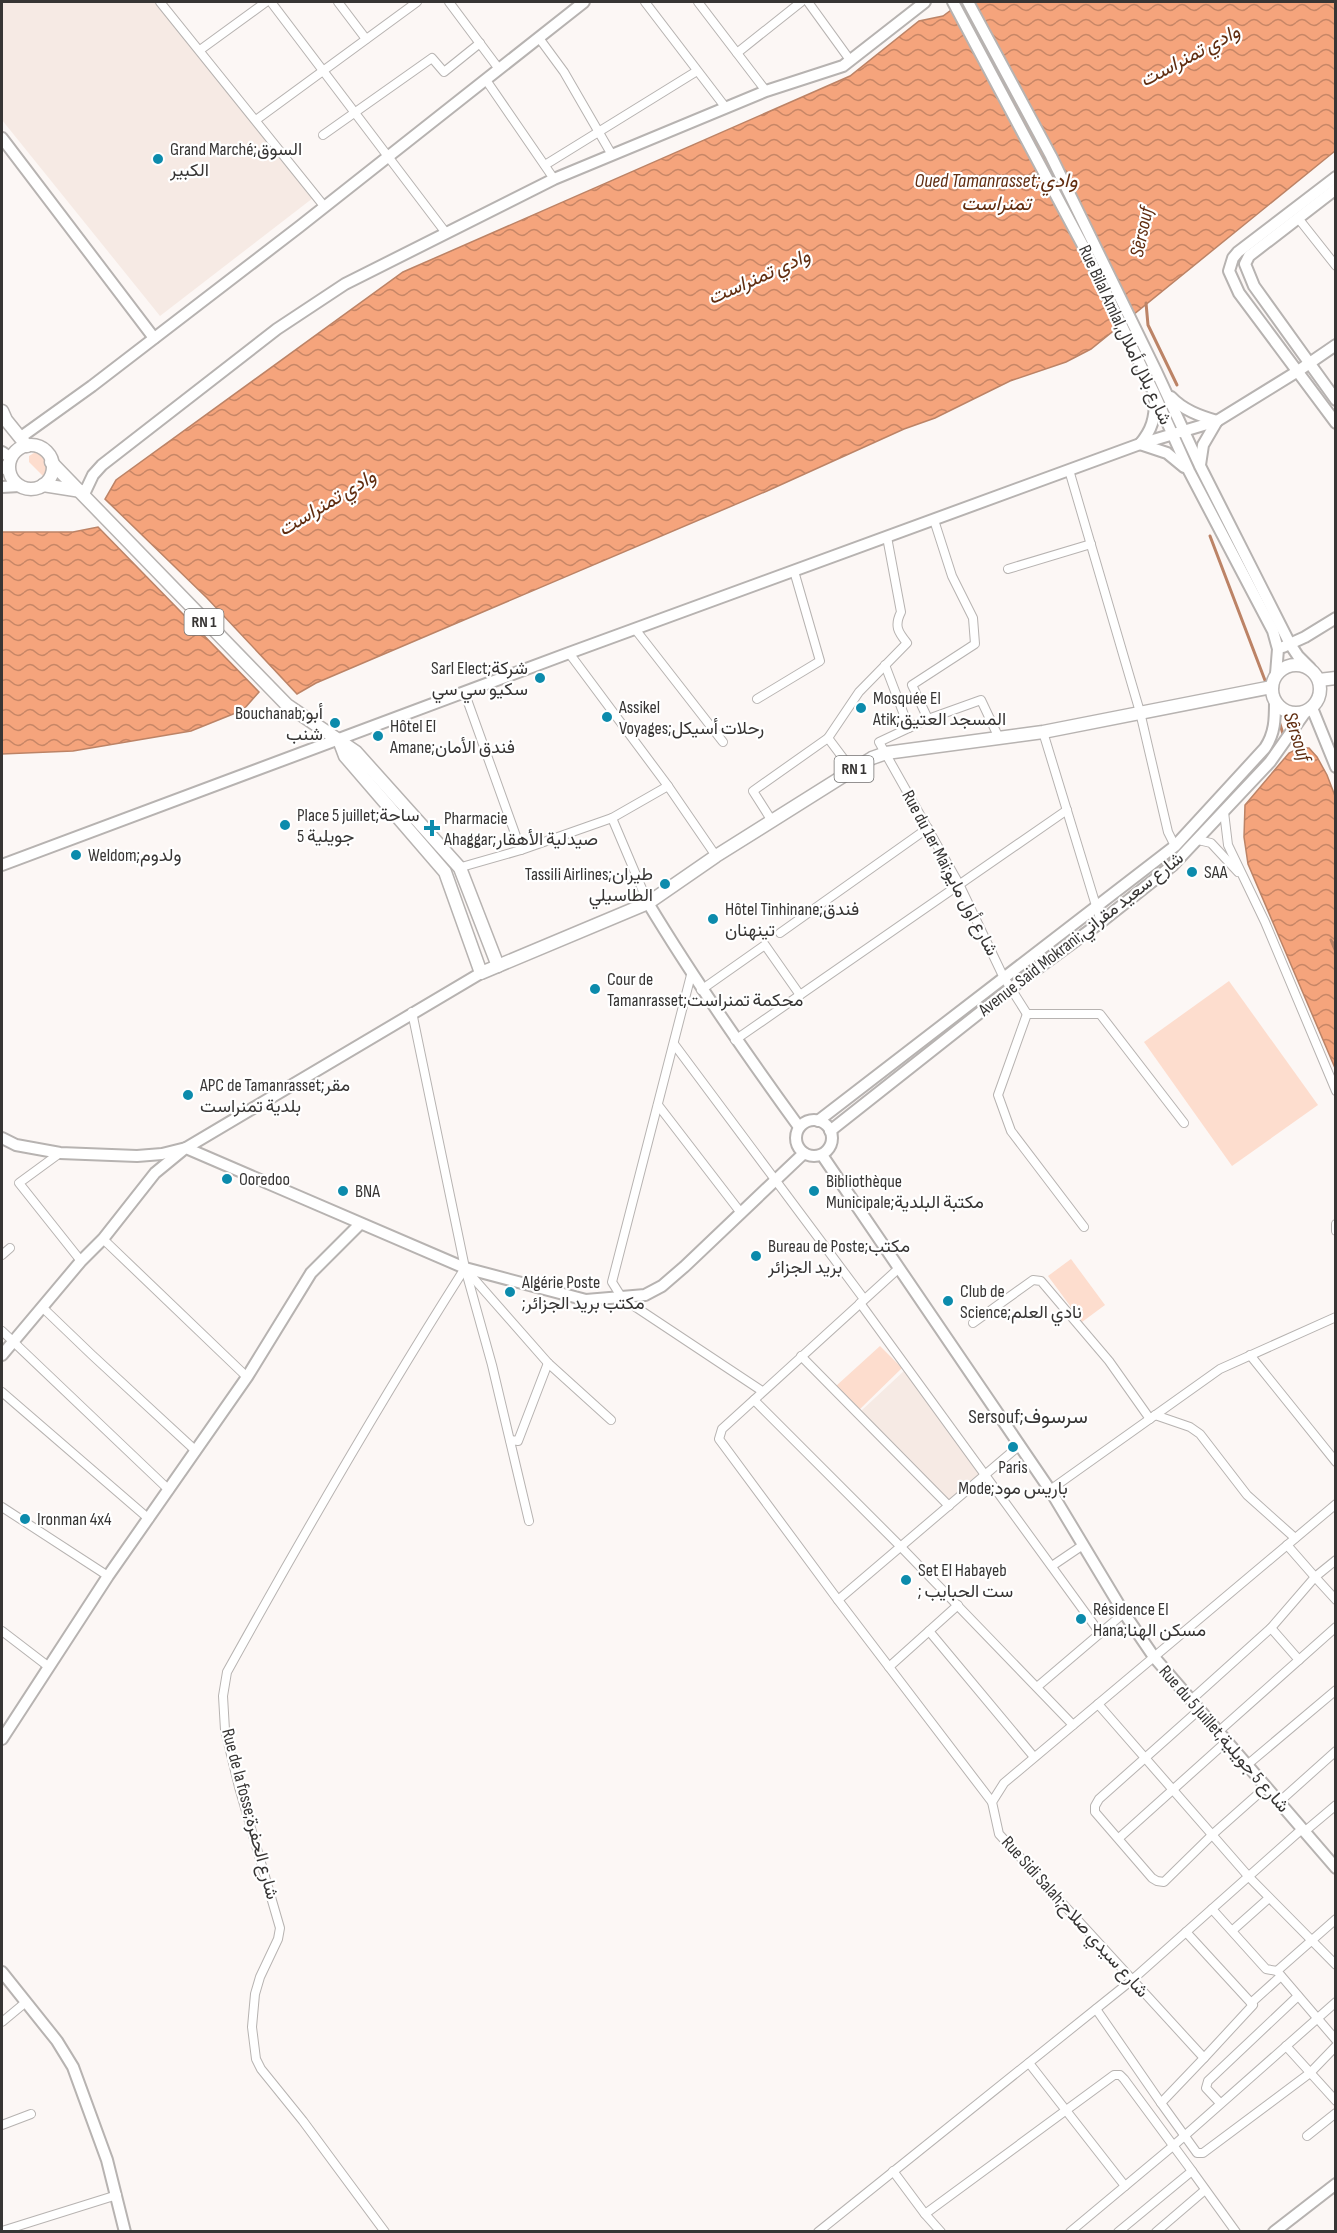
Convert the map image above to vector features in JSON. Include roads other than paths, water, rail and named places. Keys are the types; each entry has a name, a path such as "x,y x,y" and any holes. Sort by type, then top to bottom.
{"main road":[{"path":"3,417 24,441 42,449 51,462 52,472 44,485"},
{"path":"24,441 18,450 6,460 12,478 19,486 34,489 44,485 82,492"},
{"name":"RN 1","path":"51,462 287,705 356,752 460,868 498,966"},
{"path":"1295,664 1310,668 1319,680 1320,695 1309,709 1300,713 1287,712 1275,702 1272,687 1276,675 1295,664"},
{"path":"1319,680 1335,678"},
{"name":"RN 1","path":"338,740 345,756 445,872 481,973 648,903 716,856 872,758 886,753 1043,732 1272,687"}],"street":[{"path":"160,2 324,206"},
{"path":"200,50 266,2"},
{"path":"271,2 446,233"},
{"path":"338,2 366,39"},
{"path":"256,120 417,2"},
{"path":"448,2 499,69"},
{"path":"24,441 584,2"},
{"path":"645,2 726,108"},
{"path":"698,2 766,91"},
{"path":"737,53 801,2"},
{"path":"808,2 850,60"},
{"path":"82,492 102,465 277,329 345,284 554,179 766,91 843,66 925,2"},
{"name":"Rue Bilal Amlal,شارع بلال أملال","path":"953,2 1160,392 1184,431 1290,644 1310,668"},
{"name":"Rue Bilal Amlal,شارع بلال أملال","path":"968,2 1051,156 1160,392 1171,435 1273,631 1278,649 1276,675"},
{"path":"539,38 564,72 612,155"},
{"path":"323,135 432,58 444,72 480,44"},
{"path":"545,165 697,71"},
{"path":"486,80 554,179"},
{"path":"2,138 154,338"},
{"path":"1335,177 1238,252 1230,265 1231,276 1239,293 1335,423"},
{"path":"1335,189 1246,260 1246,269 1254,286 1335,400"},
{"path":"1298,218 1335,266"},
{"path":"1231,276 1246,269"},
{"path":"1239,293 1248,291 1254,286"},
{"path":"2,865 465,694 569,653 1140,444 1217,422 1335,345"},
{"path":"1140,444 1147,436 1154,420 1160,392 1196,415 1217,422"},
{"path":"1200,466 1203,446 1217,422"},
{"path":"1140,444 1167,453 1188,471"},
{"path":"1069,471 1140,712 1168,832 1174,846"},
{"path":"2,487 19,486"},
{"path":"927,719 912,685 975,644 973,618 952,576 934,520"},
{"path":"772,821 753,791 828,738 859,692 907,643 897,631 897,621 901,612 887,537"},
{"path":"1008,569 1091,544"},
{"path":"757,699 820,661 794,571"},
{"path":"1278,649 1335,618"},
{"path":"635,629 723,742"},
{"path":"569,653 668,786 716,856"},
{"path":"885,665 909,728"},
{"path":"465,694 521,850"},
{"path":"886,753 879,742 927,719 981,700 999,738"},
{"name":"Avenue Said Mokrani;شارع سعيد مقراني","path":"818,1121 1174,846 1265,748 1272,738 1275,702"},
{"path":"1309,709 1335,767"},
{"name":"Avenue Said Mokrani;شارع سعيد مقراني","path":"830,1131 1011,988 1173,866 1279,752 1309,709"},
{"path":"1043,732 1101,922"},
{"path":"828,738 852,770"},
{"name":"Rue du 1er Mai;شارع أول مايو","path":"886,753 959,884 1003,976 1027,1014"},
{"path":"445,872 521,850 612,818 668,786"},
{"path":"735,1040 1067,810"},
{"path":"1224,812 1228,845 1315,1037 1335,1091"},
{"path":"612,818 648,903 701,990 799,1127 797,1143 804,1153 812,1156 822,1155 830,1147 832,1142 827,1126 818,1121 808,1121 799,1127"},
{"path":"780,933 928,828"},
{"path":"1198,840 1211,843 1245,880"},
{"path":"701,990 765,945 800,995"},
{"path":"2,1355 81,1261 103,1239 155,1173 186,1148 481,973"},
{"path":"692,975 612,1282 622,1298 762,1391"},
{"path":"412,1012 465,1268 492,1365 529,1521"},
{"path":"1084,1227 1011,1131 998,1095 1027,1014 1100,1014 1184,1123"},
{"path":"674,1044 776,1179 985,1475 1100,1633"},
{"path":"658,1105 741,1213"},
{"path":"2,1138 16,1145 60,1153 137,1156 162,1154 186,1148 465,1268 586,1300 645,1295 662,1286 684,1268 804,1153"},
{"path":"60,1153 19,1183 81,1261"},
{"name":"Rue du 5 Juillet,شارع 5 جويلية","path":"822,1155 1050,1490 1124,1613 1154,1657 1335,1868"},
{"path":"137,1156 148,1163 155,1173"},
{"path":"3,1734 108,1576 247,1377 311,1272 360,1224"},
{"path":"1335,1224 1335,1231"},
{"path":"103,1239 247,1377"},
{"path":"2,1255 10,1248"},
{"path":"465,1268 548,1363 611,1420"},
{"name":"Rue de la fosse;شارع الحفرة","path":"385,2232 303,2121 261,2069 256,2059 252,2027 255,1994 260,1977 278,1939 280,1928 225,1731 223,1690 227,1672 306,1529 398,1374 465,1268"},
{"path":"898,1269 762,1391 722,1429 719,1439 992,1802 1004,1783 1335,1504"},
{"path":"973,1323 1033,1280 1041,1281 1108,1360 1152,1417 1190,1427 1200,1434 1247,1495 1270,1513 1295,1538"},
{"path":"42,1307 92,1356 196,1450"},
{"path":"1050,1490 1220,1369 1335,1317"},
{"path":"2,1331 169,1490"},
{"path":"1250,1355 1335,1462"},
{"path":"801,1356 949,1506"},
{"path":"510,1440 518,1441 548,1363"},
{"path":"2,1392 148,1519"},
{"path":"754,1400 901,1546 1073,1725"},
{"path":"838,1600 1020,1445"},
{"path":"2,1507 108,1576"},
{"path":"1052,1566 1083,1545"},
{"path":"1287,1545 1335,1600"},
{"path":"1191,1700 1271,1628 1315,1577 1335,1560"},
{"path":"889,1667 958,1605"},
{"path":"1037,1686 1124,1613"},
{"path":"1218,1732 1335,1627"},
{"path":"1271,1628 1299,1660"},
{"path":"2,1631 49,1667"},
{"path":"929,1631 1034,1757"},
{"path":"1247,1765 1335,1690"},
{"path":"1098,1704 1249,1877 1335,1965"},
{"path":"1199,1710 1095,1806 1095,1812 1152,1878 1164,1882 1266,1787"},
{"path":"1119,1838 1226,1742"},
{"path":"1279,1802 1335,1751"},
{"name":"Rue Sidi Salah;شارع سيدي صلاح","path":"992,1802 999,1834 1204,2058"},
{"path":"818,2232 1132,1980 1303,1830 1335,1805"},
{"path":"1233,1930 1269,1898"},
{"path":"1212,1910 1266,1968 1279,1974 1335,2040"},
{"path":"1251,2002 1310,1941 1335,1919"},
{"path":"1161,2103 1253,2007 1251,2002 1186,1932"},
{"path":"2,1971 65,2053 73,2067 96,2128 117,2195 125,2232"},
{"path":"1220,2103 1206,2088 1208,2081 1298,1996"},
{"path":"2,2022 27,2002"},
{"path":"1070,2232 1173,2146 1335,2002"},
{"path":"1096,2009 1197,2153 1203,2153 1310,2073 1335,2046"},
{"path":"1286,2046 1335,2101"},
{"path":"1029,2063 1125,2186"},
{"path":"925,2214 1114,2075 1120,2075 1236,2232"},
{"path":"1307,2136 1335,2113"},
{"path":"2,2125 31,2114"},
{"path":"893,2171 941,2232"},
{"path":"1118,2232 1191,2171"},
{"path":"1274,2232 1335,2184"},
{"path":"1158,2231 1205,2190"},
{"path":"2,2232 117,2195"}],"water":[{"name":"Oued Tamanrasset;وادي تمنراست","path":"962,2 1335,2 1335,151 1091,349 1066,362 1010,381 935,418 904,429 767,491 316,683 297,694 207,598 105,499 116,480 403,272 850,76 919,21 943,16"},
{"path":"98,527 259,692 243,710 191,731 73,751 2,754 2,532 73,532"},
{"path":"1299,748 1309,748 1317,757 1335,796 1336,941 1332,943 1336,952 1335,1068 1248,864 1244,837 1245,805 1289,753"}],"waterway":[{"name":"Sêrsouf","path":"1146,303 1148,325 1177,385"},
{"name":"Sêrsouf","path":"1210,536 1266,683"},
{"name":"Sêrsouf","path":"1279,721 1284,737"},
{"name":"Sêrsouf","path":"1331,940 1336,952"}],"place":[{"name":"Grand Marché;السوق الكبير","path":"158,159"},
{"name":"Sarl Elect;شركة سكيو سي سي","path":"540,678"},
{"name":"Mosquée El Atik;المسجد العتيق","path":"861,708"},
{"name":"Assikel Voyages;رحلات أسيكل","path":"607,717"},
{"name":"Bouchanab;أبو شنب","path":"335,723"},
{"name":"Hôtel El Amane;فندق الأمان","path":"378,736"},
{"name":"Place 5 juillet;ساحة 5 جويلية","path":"285,825"},
{"name":"Pharmacie Ahaggar;صيدلية الأهقار","path":"432,828"},
{"name":"Weldom;ولدوم","path":"76,855"},
{"name":"SAA","path":"1192,872"},
{"name":"Tassili Airlines;طيران الطاسيلي","path":"665,884"},
{"name":"Hôtel Tinhinane;فندق تينهنان","path":"713,919"},
{"name":"Cour de Tamanrasset;محكمة تمنراست","path":"595,989"},
{"name":"APC de Tamanrasset;مقر بلدية تمنراست","path":"188,1095"},
{"name":"Ooredoo","path":"227,1179"},
{"name":"BNA","path":"343,1191"},
{"name":"Bibliothèque Municipale;مكتبة البلدية","path":"814,1191"},
{"name":"Bureau de Poste;مكتب بريد الجزائر","path":"756,1256"},
{"name":"Algérie Poste ;مكتب بريد الجزائر","path":"510,1292"},
{"name":"Club de Science;نادي العلم","path":"948,1301"},
{"name":"Paris Mode;باريس مود","path":"1013,1447"},
{"name":"Ironman 4x4","path":"25,1519"},
{"name":"Set El Habayeb ; ست الحبايب","path":"906,1580"},
{"name":"Résidence El Hana;مسكن الهنا","path":"1081,1619"}],"district":[{"name":"Sersouf;سرسوف","path":"1028,1417"}],"water label":[{"name":"وادي تمنراست","path":"1190,56"},
{"name":"وادي تمنراست","path":"759,277"},
{"name":"وادي تمنراست","path":"327,503"}]}
